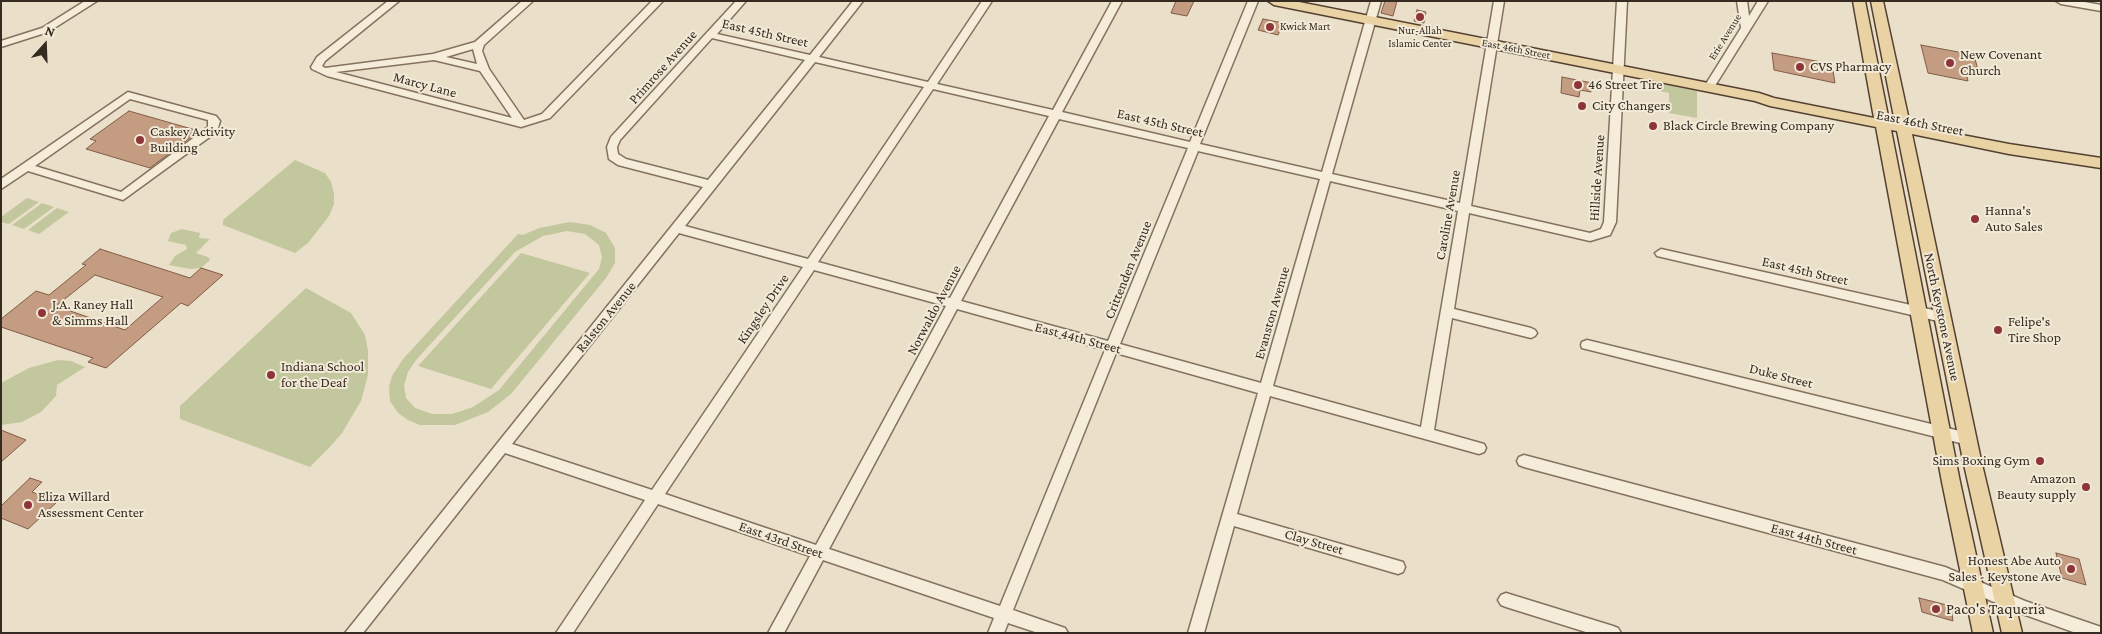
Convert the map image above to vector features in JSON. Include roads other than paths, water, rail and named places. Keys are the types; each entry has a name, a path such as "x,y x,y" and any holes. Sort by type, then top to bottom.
{"main road":[{"name":"East 46th Street","path":"1274,1 1759,97 1770,102 1902,123 2009,149 2101,163"},
{"name":"North Keystone Avenue","path":"1859,1 1941,433 1983,633"},
{"name":"North Keystone Avenue","path":"1877,1 1968,440 2012,633"}],"street":[{"path":"1,44 45,30 92,1"},
{"path":"324,71 316,67 322,59 394,1"},
{"name":"Marcy Lane","path":"324,71 434,57 479,44 528,1"},
{"path":"479,44 477,51 484,69 521,124 532,122 546,116 658,1"},
{"name":"Primrose Avenue","path":"711,185 622,162 613,154 612,147 616,139 741,1"},
{"name":"Ralston Avenue","path":"353,633 858,1"},
{"name":"Kingsley Drive","path":"564,633 987,1"},
{"name":"Norwaldo Avenue","path":"776,633 1118,1"},
{"name":"Crittenden Avenue","path":"996,633 1253,1"},
{"name":"Evanston Avenue","path":"1196,633 1376,1"},
{"name":"Caroline Avenue","path":"1427,433 1499,1"},
{"name":"Hillside Avenue","path":"1603,235 1608,230 1610,222 1622,1"},
{"path":"1742,1 1745,27"},
{"name":"Erie Avenue","path":"1709,87 1763,1"},
{"path":"2061,1 2101,8"},
{"name":"East 45th Street","path":"710,36 1465,208 1579,236 1603,235"},
{"name":"Marcy Lane","path":"434,57 484,69"},
{"name":"Marcy Lane","path":"324,71 521,124"},
{"path":"1,184 128,95 212,118 215,121 213,128 206,134 123,196 26,167"},
{"name":"East 44th Street","path":"677,228 1478,448"},
{"name":"East 45th Street","path":"1661,253 1942,317"},
{"path":"1447,312 1531,333"},
{"name":"Duke Street","path":"1587,345 1968,440"},
{"name":"East 43rd Street","path":"502,446 1060,633"},
{"name":"East 44th Street","path":"1524,461 1945,574 2004,600 2098,633"},
{"name":"Clay Street","path":"1229,518 1398,567"},
{"path":"1506,600 1612,633"}],"place":[{"name":"Nur-Allah Islamic Center","path":"1420,17"},
{"name":"Kwick Mart","path":"1270,27"},
{"name":"New Covenant Church","path":"1950,63"},
{"name":"CVS Pharmacy","path":"1800,67"},
{"name":"46 Street Tire","path":"1578,85"},
{"name":"City Changers","path":"1582,106"},
{"name":"Black Circle Brewing Company","path":"1653,126"},
{"name":"Caskey Activity Building","path":"140,140"},
{"name":"Hanna's Auto Sales","path":"1975,219"},
{"name":"J.A. Raney Hall & Simms Hall","path":"42,313"},
{"name":"Felipe's Tire Shop","path":"1998,330"},
{"name":"Indiana School for the Deaf","path":"271,375"},
{"name":"Sims Boxing Gym","path":"2040,461"},
{"name":"Amazon Beauty supply","path":"2086,487"},
{"name":"Eliza Willard Assessment Center","path":"28,505"},
{"name":"Honest Abe Auto Sales - Keystone Ave","path":"2071,569"},
{"name":"Paco's Taqueria","path":"1936,609"}]}
